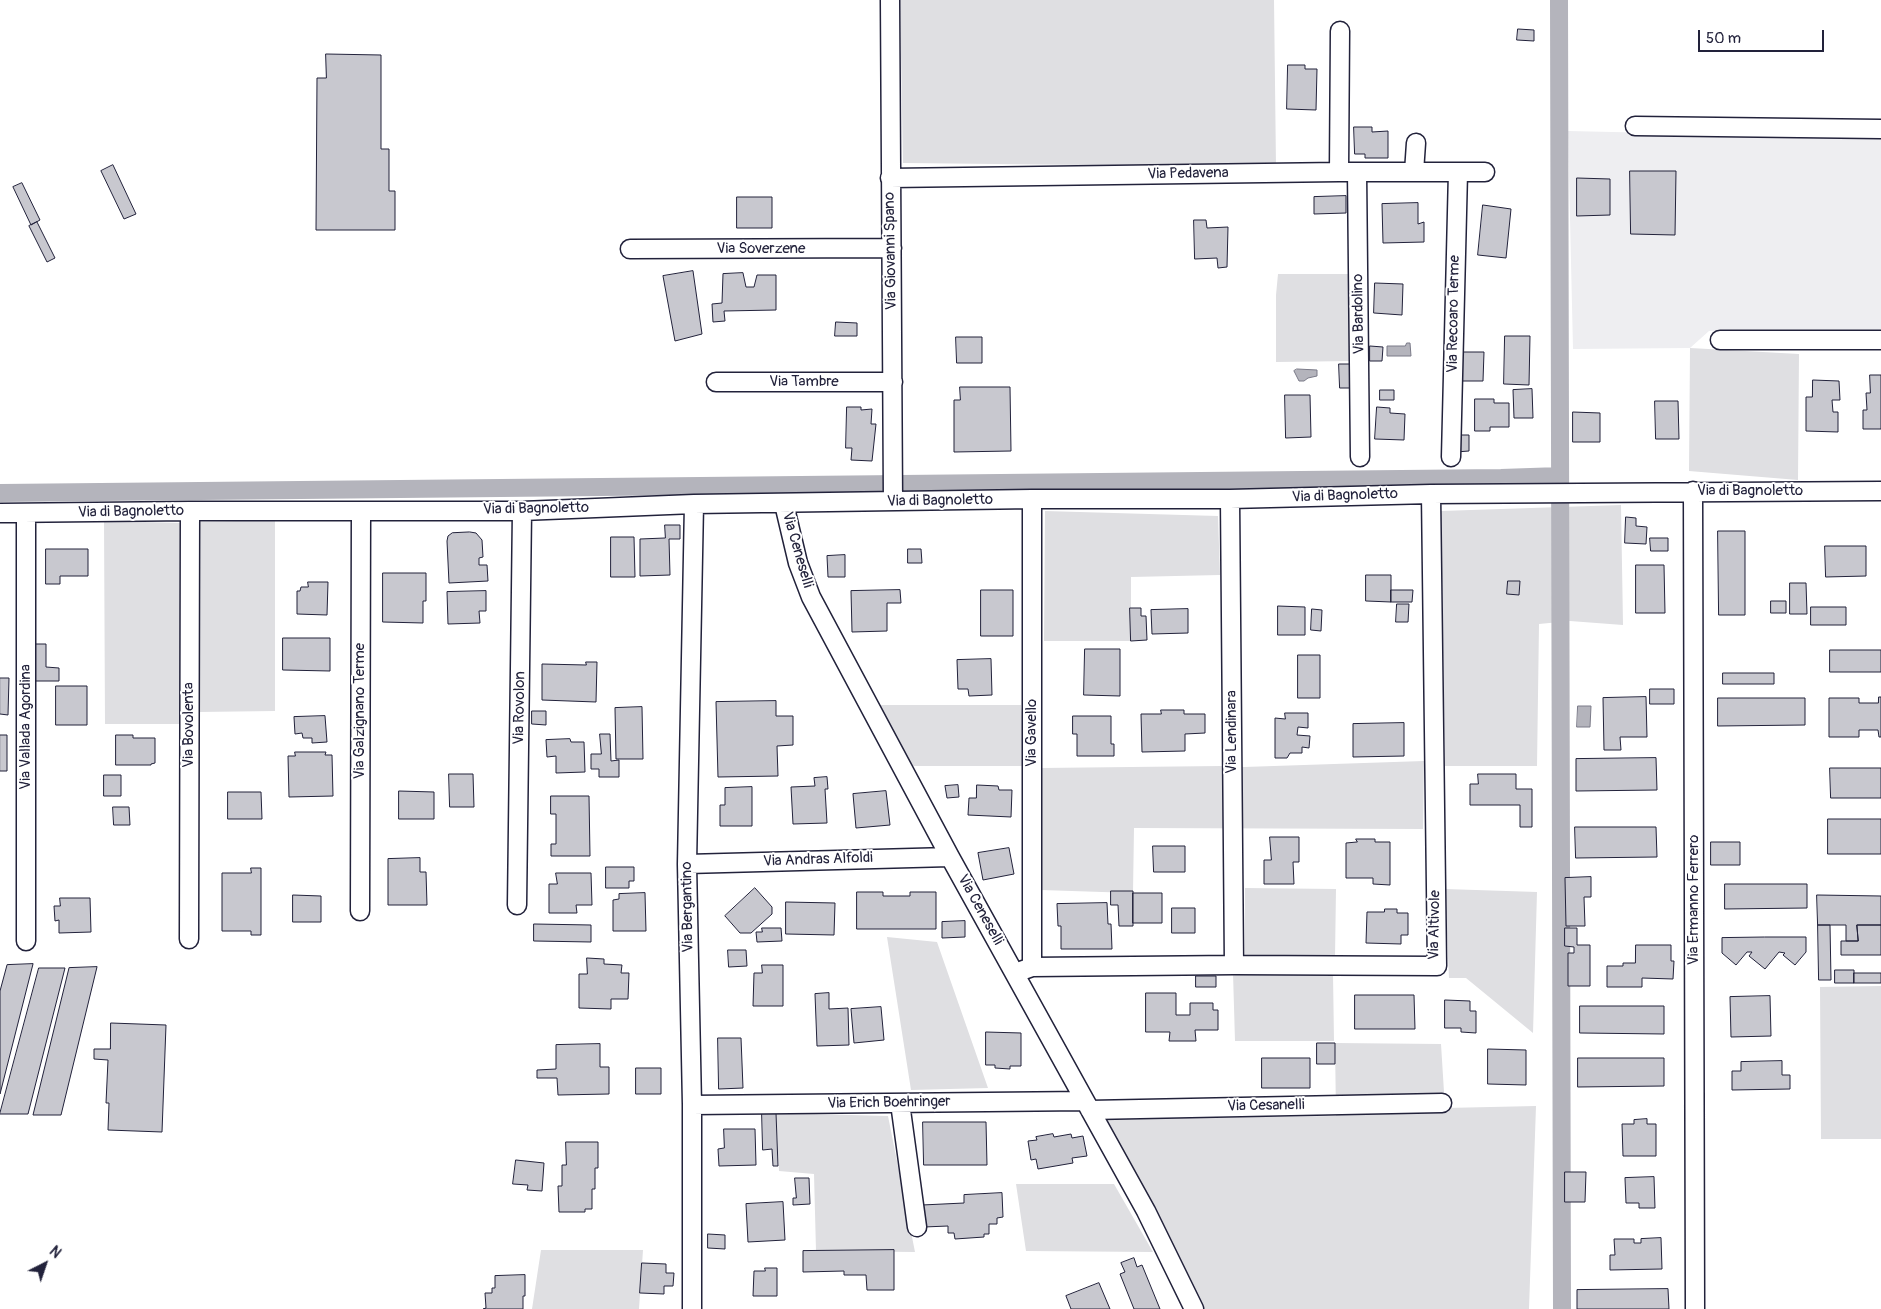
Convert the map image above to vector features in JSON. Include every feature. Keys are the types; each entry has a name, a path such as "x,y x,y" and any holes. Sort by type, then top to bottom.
{"street":[{"name":"Via Giovanni Spano","path":"890,0 893,489"},
{"path":"1339,172 1340,31"},
{"path":"1635,126 1881,129"},
{"path":"1414,172 1416,143"},
{"name":"Via Bardolino","path":"1357,172 1360,457"},
{"name":"Via Recoaro Terme","path":"1451,456 1458,172"},
{"name":"Via Pedavena","path":"890,178 1485,172"},
{"name":"Via Soverzene","path":"630,249 892,248"},
{"path":"1720,340 1881,340"},
{"name":"Via Tambre","path":"716,382 893,382"},
{"name":"Via di Bagnoletto","path":"0,514 361,510 522,511 694,504 784,504 893,489 1032,499 1230,499 1432,494 1881,491"},
{"name":"Via Ermanno Ferrero","path":"1693,491 1695,1309"},
{"name":"Via Altivole","path":"1015,973 1032,967 1234,965 1437,966 1432,494"},
{"name":"Via Gavello","path":"1032,499 1032,967"},
{"name":"Via Lendinara","path":"1230,499 1234,965"},
{"name":"Via Bergantino","path":"692,1309 692,1105 687,864 694,504"},
{"name":"Via Ceneselli","path":"784,504 798,564 810,597 950,857 1155,1227 1194,1309"},
{"name":"Via Galzignano Terme","path":"360,911 361,510"},
{"name":"Via Bovolenta","path":"188,939 190,511"},
{"name":"Via Rovolon","path":"517,906 522,511"},
{"name":"Via Vallada Agordina","path":"26,514 26,941"},
{"name":"Via Andras Alfoldi","path":"687,864 950,857"},
{"name":"Via Cesanelli","path":"1088,1105 1442,1102"},
{"path":"900,1103 917,1228"},
{"name":"Via Erich Boehringer","path":"692,1105 900,1103 1088,1105"}],"shaded area":[{"path":"900,0 1274,0 1276,167 903,163"},
{"path":"1568,131 1881,138 1881,330 1709,331 1690,348 1573,349"},
{"path":"1278,274 1354,274 1353,361 1276,362 1276,295"},
{"path":"1407,343 1410,343 1411,356 1387,356 1387,346 1405,346"},
{"path":"1690,348 1799,354 1798,480 1689,471"},
{"path":"1297,369 1317,370 1317,376 1299,381 1294,371"},
{"path":"1621,505 1623,625 1570,621 1539,624 1537,766 1445,766 1441,511"},
{"path":"1045,511 1218,516 1220,575 1131,577 1131,641 1044,641"},
{"path":"275,520 275,711 198,712 200,522"},
{"path":"104,521 182,523 183,724 105,724"},
{"path":"880,705 1021,705 1026,766 912,766"},
{"path":"1578,706 1591,706 1590,727 1577,727"},
{"path":"1424,761 1423,829 1134,828 1133,893 1041,890 1041,768 1244,767"},
{"path":"1245,888 1336,889 1335,957 1245,958"},
{"path":"1445,889 1537,892 1533,1033 1466,978 1449,978"},
{"path":"887,937 937,942 988,1088 911,1090"},
{"path":"1233,973 1333,974 1334,1041 1235,1041"},
{"path":"1881,986 1881,1139 1821,1139 1820,987"},
{"path":"1335,1043 1441,1044 1445,1108 1536,1106 1529,1309 1201,1309 1105,1119 1336,1116"},
{"path":"776,1113 888,1116 915,1252 816,1251 814,1174 779,1171"},
{"path":"1016,1184 1114,1184 1153,1252 1026,1251"},
{"path":"541,1250 643,1250 639,1309 532,1309"}],"building":[{"path":"1518,29 1534,30 1534,41 1517,40"},
{"path":"326,54 381,55 381,149 389,149 389,191 395,191 395,230 316,230 317,78 326,78"},
{"path":"1288,65 1305,65 1305,69 1317,69 1316,110 1287,109"},
{"path":"1354,127 1372,127 1372,132 1388,131 1388,158 1365,158 1365,154 1355,154"},
{"path":"113,165 136,214 124,219 101,171"},
{"path":"1630,171 1676,171 1675,235 1631,234"},
{"path":"1577,178 1610,179 1610,215 1577,216"},
{"path":"22,183 40,220 31,225 13,187"},
{"path":"1346,196 1346,213 1314,214 1314,197"},
{"path":"737,197 772,197 772,228 737,228"},
{"path":"1418,203 1418,224 1424,222 1424,242 1383,243 1382,204"},
{"path":"1483,205 1511,209 1506,258 1478,255"},
{"path":"1194,220 1206,220 1207,228 1228,227 1227,267 1218,268 1217,258 1195,259"},
{"path":"37,222 55,258 47,262 29,226"},
{"path":"693,271 702,334 675,341 663,276"},
{"path":"743,273 746,287 754,287 757,275 776,275 776,310 724,311 725,321 713,322 712,304 722,303 723,274"},
{"path":"1375,283 1403,284 1402,315 1374,313"},
{"path":"836,322 857,323 857,336 835,336"},
{"path":"1505,336 1530,336 1529,385 1504,384"},
{"path":"956,337 982,337 982,363 957,363"},
{"path":"1370,346 1383,347 1382,361 1370,361"},
{"path":"1456,352 1484,352 1483,381 1456,381"},
{"path":"1339,364 1351,364 1351,388 1340,388"},
{"path":"1870,375 1881,375 1881,429 1863,429 1863,410 1867,410 1866,393 1870,393"},
{"path":"1813,380 1839,381 1840,400 1832,400 1833,412 1838,412 1838,432 1806,431 1806,397 1812,397"},
{"path":"960,387 1010,387 1011,451 954,452 954,400 960,400"},
{"path":"1532,389 1533,418 1514,418 1513,390"},
{"path":"1380,390 1394,390 1394,400 1380,400"},
{"path":"1285,395 1310,395 1311,437 1286,438"},
{"path":"1475,399 1494,399 1494,403 1509,403 1509,427 1490,427 1490,431 1475,431"},
{"path":"1655,401 1678,401 1679,439 1656,439"},
{"path":"847,407 861,407 861,410 872,409 871,424 876,424 872,461 851,460 852,448 846,448"},
{"path":"1377,407 1390,408 1390,413 1405,414 1404,440 1375,439"},
{"path":"1573,412 1600,413 1600,442 1573,442"},
{"path":"1456,435 1469,435 1469,451 1456,452"},
{"path":"1626,517 1636,518 1636,526 1647,527 1646,544 1625,543"},
{"path":"665,525 680,525 680,539 669,539 670,575 640,576 640,539 665,538"},
{"path":"1718,531 1745,531 1745,615 1719,615"},
{"path":"452,533 476,533 482,540 483,557 479,558 479,565 487,565 488,581 449,583 448,536"},
{"path":"611,537 634,537 635,577 611,577"},
{"path":"1650,538 1668,538 1668,551 1651,551"},
{"path":"1825,546 1866,546 1866,576 1826,577"},
{"path":"46,549 88,549 88,576 60,576 60,584 46,584"},
{"path":"908,549 921,549 922,563 908,563"},
{"path":"845,555 845,577 828,577 827,556"},
{"path":"1636,565 1664,565 1665,613 1636,613"},
{"path":"383,573 426,573 426,601 423,601 423,623 383,622"},
{"path":"1366,575 1391,575 1391,602 1366,601"},
{"path":"1508,581 1520,581 1519,595 1507,594"},
{"path":"308,582 328,582 327,615 297,614 297,591 300,591 301,587 308,587"},
{"path":"1790,583 1806,583 1807,614 1790,614"},
{"path":"900,590 901,603 887,603 887,631 852,632 851,591"},
{"path":"981,590 1013,590 1013,636 981,636"},
{"path":"1391,590 1413,590 1412,602 1391,602"},
{"path":"486,591 486,611 479,611 480,623 448,624 447,592"},
{"path":"1771,601 1786,601 1786,613 1771,613"},
{"path":"1397,604 1409,604 1408,622 1396,622"},
{"path":"1278,606 1305,607 1305,635 1278,635"},
{"path":"1811,607 1846,607 1846,625 1811,625"},
{"path":"1130,608 1141,608 1141,616 1146,616 1147,640 1131,641"},
{"path":"1188,609 1188,633 1152,634 1151,610"},
{"path":"1312,609 1322,610 1321,631 1311,630"},
{"path":"283,638 330,638 330,671 283,670"},
{"path":"34,644 46,644 46,667 59,668 59,681 34,681"},
{"path":"1085,649 1120,649 1120,696 1084,695"},
{"path":"1830,650 1881,650 1881,672 1830,672"},
{"path":"1298,655 1320,655 1320,698 1298,698"},
{"path":"991,659 992,695 969,696 968,689 958,689 957,660"},
{"path":"586,662 597,662 596,702 542,700 542,664 586,665"},
{"path":"1723,673 1774,673 1774,684 1723,684"},
{"path":"0,678 9,678 8,715 0,714"},
{"path":"56,686 87,686 87,725 56,725"},
{"path":"1650,689 1674,689 1674,704 1650,704"},
{"path":"1646,697 1647,737 1620,737 1621,750 1604,750 1603,698"},
{"path":"1879,697 1881,697 1881,737 1879,737 1878,730 1859,730 1859,737 1829,737 1829,698 1859,698 1859,703 1878,703"},
{"path":"1718,698 1805,698 1805,725 1718,726"},
{"path":"776,701 776,716 793,716 793,745 777,746 778,776 718,777 716,702"},
{"path":"642,707 643,759 616,759 615,708"},
{"path":"1161,710 1184,710 1184,714 1205,714 1205,733 1185,734 1185,751 1142,752 1141,714 1161,714"},
{"path":"532,711 546,711 546,725 532,724"},
{"path":"1285,713 1308,713 1308,728 1298,727 1297,735 1310,736 1309,748 1302,747 1302,753 1290,753 1287,758 1275,758 1275,718 1285,719"},
{"path":"325,716 327,742 312,743 312,738 303,738 302,733 295,734 294,717"},
{"path":"1073,716 1111,716 1111,744 1114,744 1114,756 1077,756 1077,734 1073,734"},
{"path":"1404,723 1404,756 1353,757 1353,724"},
{"path":"600,734 610,734 611,761 619,760 619,777 599,777 599,769 591,769 591,754 601,754"},
{"path":"0,735 7,735 7,771 0,771"},
{"path":"116,735 133,735 133,738 155,738 155,763 151,765 116,765"},
{"path":"570,739 571,742 584,742 585,772 556,773 556,756 547,757 546,740"},
{"path":"295,752 326,752 325,755 332,755 333,796 289,797 288,756 295,756"},
{"path":"1656,758 1657,790 1576,791 1576,759"},
{"path":"1830,768 1881,768 1881,798 1831,798"},
{"path":"449,774 473,774 474,807 450,807"},
{"path":"1478,774 1516,774 1516,789 1532,789 1532,827 1520,827 1520,805 1470,805 1470,784 1478,784"},
{"path":"104,775 121,775 121,796 104,796"},
{"path":"827,777 828,789 825,789 827,823 793,824 791,787 815,786 814,778"},
{"path":"958,785 959,797 947,798 945,786"},
{"path":"977,785 998,786 999,790 1012,790 1011,817 968,815 969,798 976,798"},
{"path":"752,787 752,826 720,826 720,805 725,805 725,788"},
{"path":"399,791 434,792 434,819 399,819"},
{"path":"886,791 890,825 856,828 853,794"},
{"path":"228,792 261,792 262,819 228,819"},
{"path":"551,796 589,796 590,856 551,856 551,844 556,844 556,814 551,814"},
{"path":"113,807 129,807 130,825 114,825"},
{"path":"1828,819 1881,819 1881,854 1828,854"},
{"path":"1575,827 1656,827 1657,857 1576,858"},
{"path":"1270,837 1299,837 1299,862 1293,862 1294,884 1264,884 1264,860 1271,860"},
{"path":"1356,839 1375,839 1375,842 1390,842 1390,885 1373,884 1373,878 1346,878 1346,843 1357,842"},
{"path":"1711,842 1740,842 1740,865 1711,865"},
{"path":"1153,846 1185,846 1185,872 1154,872"},
{"path":"1009,848 1014,874 983,880 978,853"},
{"path":"420,858 420,872 426,872 427,905 388,905 388,859"},
{"path":"606,867 634,867 634,881 629,881 629,888 606,888"},
{"path":"251,868 261,868 261,935 251,935 251,931 222,931 222,873 251,873"},
{"path":"556,873 591,873 592,905 576,905 577,913 549,913 549,884 557,884"},
{"path":"1591,877 1591,897 1584,897 1585,926 1566,926 1565,878"},
{"path":"1725,884 1807,884 1807,908 1725,909"},
{"path":"755,888 772,907 772,914 751,933 740,933 725,916"},
{"path":"1111,891 1133,891 1133,926 1119,926 1118,905 1111,905"},
{"path":"857,892 883,892 883,896 910,896 910,892 936,892 936,929 857,929"},
{"path":"645,893 646,931 613,931 613,900 619,899 619,894"},
{"path":"1133,893 1162,893 1162,923 1133,923"},
{"path":"293,895 321,896 321,922 293,922"},
{"path":"1817,895 1881,896 1881,925 1857,925 1858,941 1846,941 1846,925 1818,925"},
{"path":"60,898 90,898 91,932 59,933 59,920 55,921 54,906 60,906"},
{"path":"786,902 835,903 834,935 786,934"},
{"path":"1107,903 1108,924 1111,924 1112,949 1061,949 1061,926 1058,926 1057,904"},
{"path":"1172,908 1195,908 1195,933 1172,933"},
{"path":"1385,909 1397,909 1397,913 1408,913 1408,935 1401,935 1401,944 1366,943 1367,912 1384,912"},
{"path":"965,921 965,937 942,938 942,922"},
{"path":"534,924 591,925 591,942 534,941"},
{"path":"1818,925 1830,925 1831,980 1819,980"},
{"path":"1857,925 1881,925 1881,955 1841,955 1841,941 1858,941"},
{"path":"762,928 781,928 782,941 757,942 756,932 762,932"},
{"path":"1565,928 1577,928 1577,945 1590,945 1590,986 1568,986 1568,953 1574,953 1574,947 1565,946"},
{"path":"1806,937 1806,952 1795,965 1783,955 1785,953 1779,952 1765,969 1749,956 1752,952 1747,952 1736,965 1722,953 1722,938"},
{"path":"1636,945 1671,945 1671,961 1674,961 1673,979 1642,978 1642,987 1607,987 1607,966 1623,966 1623,963 1635,963"},
{"path":"728,950 746,950 747,966 729,967"},
{"path":"587,958 604,959 604,964 622,965 621,973 629,973 628,999 611,999 611,1009 579,1008 579,974 587,974"},
{"path":"33,964 0,1094 0,991 7,965"},
{"path":"762,965 783,965 783,1006 753,1006 754,973 762,973"},
{"path":"97,967 61,1115 33,1115 69,968"},
{"path":"39,968 65,968 28,1114 0,1114"},
{"path":"1835,970 1854,970 1854,983 1835,983"},
{"path":"1854,973 1881,973 1881,983 1854,983"},
{"path":"1196,976 1216,976 1216,987 1196,987"},
{"path":"829,993 829,1009 848,1008 849,1045 817,1046 815,994"},
{"path":"1146,993 1176,993 1176,1015 1190,1015 1190,1003 1213,1003 1213,1010 1218,1010 1218,1030 1195,1030 1196,1041 1169,1041 1170,1032 1146,1032"},
{"path":"1355,995 1414,995 1415,1029 1355,1029"},
{"path":"1770,996 1771,1036 1731,1037 1730,997"},
{"path":"1445,1000 1470,1001 1470,1011 1476,1011 1476,1033 1461,1032 1461,1028 1445,1028"},
{"path":"1580,1006 1664,1006 1664,1034 1580,1033"},
{"path":"881,1007 884,1040 854,1043 851,1009"},
{"path":"111,1023 166,1025 162,1132 108,1130 109,1103 106,1103 108,1060 94,1059 94,1049 110,1049"},
{"path":"986,1032 1021,1033 1021,1066 1010,1066 1010,1069 986,1065"},
{"path":"718,1038 741,1038 743,1088 719,1089"},
{"path":"1317,1043 1335,1043 1335,1064 1317,1064"},
{"path":"600,1044 600,1067 609,1067 609,1094 558,1095 557,1078 537,1078 537,1070 556,1069 556,1045"},
{"path":"1488,1049 1526,1050 1526,1085 1488,1084"},
{"path":"1262,1058 1310,1058 1310,1088 1262,1088"},
{"path":"1578,1058 1664,1058 1664,1086 1578,1087"},
{"path":"1782,1061 1782,1075 1790,1075 1790,1089 1732,1090 1732,1071 1741,1071 1741,1062"},
{"path":"636,1068 661,1068 661,1094 636,1094"},
{"path":"762,1113 776,1113 778,1166 773,1166 772,1149 763,1150"},
{"path":"1647,1119 1647,1124 1656,1124 1656,1156 1623,1156 1622,1124 1634,1124 1634,1120"},
{"path":"923,1122 986,1122 987,1165 924,1165"},
{"path":"724,1129 755,1129 756,1165 719,1166 718,1149 724,1148"},
{"path":"1053,1134 1054,1137 1071,1134 1072,1138 1083,1136 1087,1156 1072,1158 1073,1163 1038,1169 1036,1159 1031,1160 1028,1141 1037,1140 1036,1137"},
{"path":"566,1142 598,1142 598,1168 595,1168 595,1189 592,1189 592,1209 585,1209 585,1212 559,1212 558,1186 562,1186 562,1165 566,1165"},
{"path":"516,1160 544,1163 542,1191 527,1190 528,1185 513,1184"},
{"path":"1565,1172 1586,1172 1585,1202 1565,1202"},
{"path":"1654,1177 1655,1208 1639,1208 1639,1203 1626,1203 1625,1178"},
{"path":"795,1178 809,1178 810,1204 793,1205 793,1198 796,1198"},
{"path":"1002,1193 1003,1217 997,1218 997,1224 989,1224 989,1234 984,1234 984,1237 955,1239 954,1233 948,1233 948,1226 924,1227 922,1205 964,1203 964,1195"},
{"path":"783,1202 785,1240 748,1242 746,1204"},
{"path":"708,1234 725,1235 725,1249 708,1248"},
{"path":"1661,1238 1662,1269 1610,1270 1610,1255 1615,1255 1614,1239 1634,1239 1634,1243 1641,1243 1641,1239"},
{"path":"894,1250 894,1290 867,1290 866,1275 844,1275 844,1271 803,1272 803,1251"},
{"path":"1134,1258 1137,1267 1142,1265 1160,1309 1134,1309 1120,1274 1125,1272 1121,1263"},
{"path":"642,1263 666,1264 666,1273 674,1273 673,1286 664,1286 664,1294 640,1293"},
{"path":"765,1268 777,1268 777,1296 753,1296 754,1271 765,1271"},
{"path":"525,1275 523,1309 483,1309 486,1308 485,1293 492,1293 492,1288 495,1288 495,1276"},
{"path":"1099,1283 1110,1309 1071,1309 1066,1296"},
{"path":"1668,1289 1669,1309 1577,1309 1577,1290"}],"waterway":[{"path":"1559,0 1562,1309"},
{"path":"0,493 1560,476"}]}
